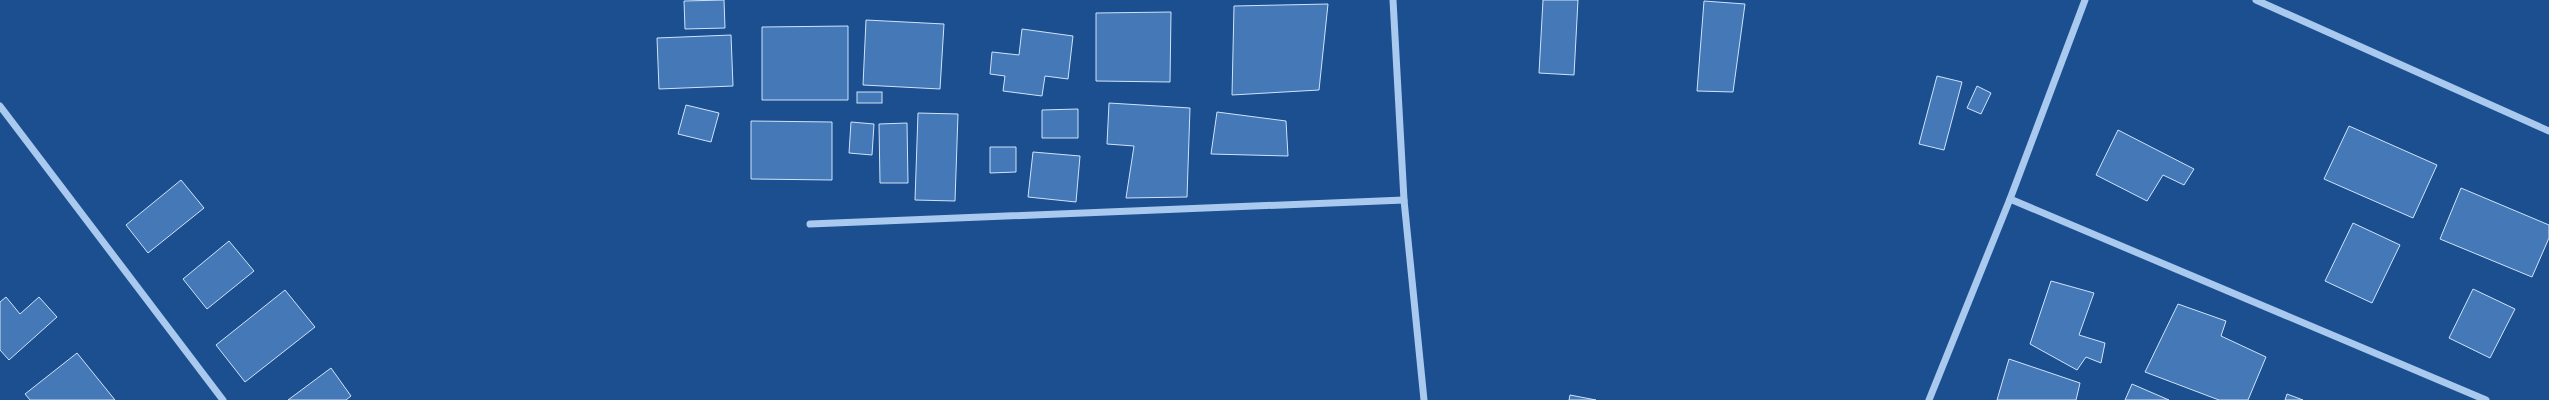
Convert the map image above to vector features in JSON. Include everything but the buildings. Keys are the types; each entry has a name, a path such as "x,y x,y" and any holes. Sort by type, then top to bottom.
{"street":[{"path":"1393,0 1404,200 1424,400"},
{"path":"1929,400 2010,199 2085,0"},
{"path":"2256,0 2549,131"},
{"path":"0,106 223,400"},
{"path":"2010,199 2486,400"},
{"path":"810,224 1404,200"}]}
